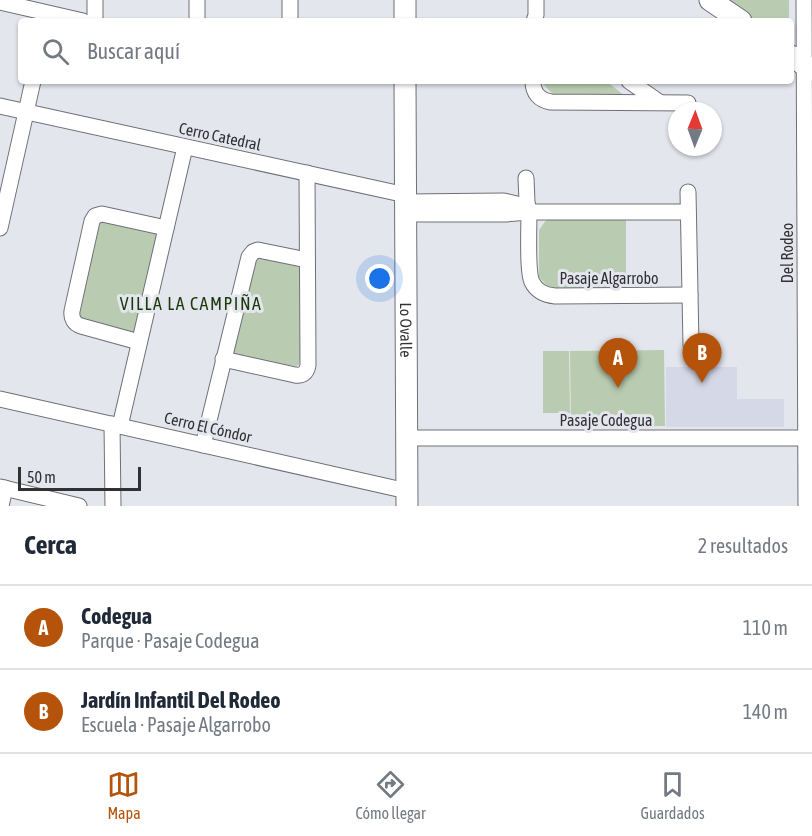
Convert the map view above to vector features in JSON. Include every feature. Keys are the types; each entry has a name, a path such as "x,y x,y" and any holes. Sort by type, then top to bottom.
{"street":[{"path":"95,0 95,18"},
{"path":"197,0 197,18"},
{"path":"290,0 290,18"},
{"path":"405,0 405,18"},
{"path":"710,0 737,18"},
{"name":"Del Rodeo","path":"804,0 802,63 806,506"},
{"path":"0,2 48,17"},
{"path":"0,228 32,84"},
{"name":"Lo Ovalle","path":"405,84 407,499"},
{"path":"533,84 541,99 551,102 668,102"},
{"path":"633,84 659,102"},
{"name":"Cerro Catedral","path":"0,106 307,174 406,204"},
{"path":"112,506 116,425 139,342 185,147"},
{"path":"223,359 294,375 301,375 306,371 308,365 307,174"},
{"name":"Pasaje Algarrobo","path":"526,178 530,278 536,289 555,296 690,295"},
{"path":"688,192 691,345"},
{"path":"406,204 506,214 688,212"},
{"path":"139,342 81,326 72,318 92,221 95,216 102,214 166,228"},
{"path":"203,445 250,254 261,251 307,260"},
{"name":"Cerro El Cóndor","path":"0,399 203,445 407,499"},
{"name":"Pasaje Codegua","path":"407,438 805,438"},
{"path":"1,506 2,488 79,506"}],"shaded area":[{"path":"666,367 737,367 737,399 784,399 784,427 666,427"}],"green space":[{"path":"726,0 789,0 789,18 751,18"},
{"path":"543,84 610,84 625,96 557,98"},
{"path":"547,219 626,220 626,288 549,288 539,277 539,230"},
{"path":"100,220 157,233 158,236 134,333 82,322 76,314"},
{"path":"254,256 299,265 299,365 236,356 232,353"},
{"path":"664,350 665,426 571,427 570,351"},
{"path":"543,351 569,351 570,413 543,413"}],"place":[{"name":"Jardín Infantil Del Rodeo","path":"702,383"},
{"name":"Codegua","path":"618,388"}],"district":[{"name":"VILLA LA CAMPIÑA","path":"191,303"}]}
